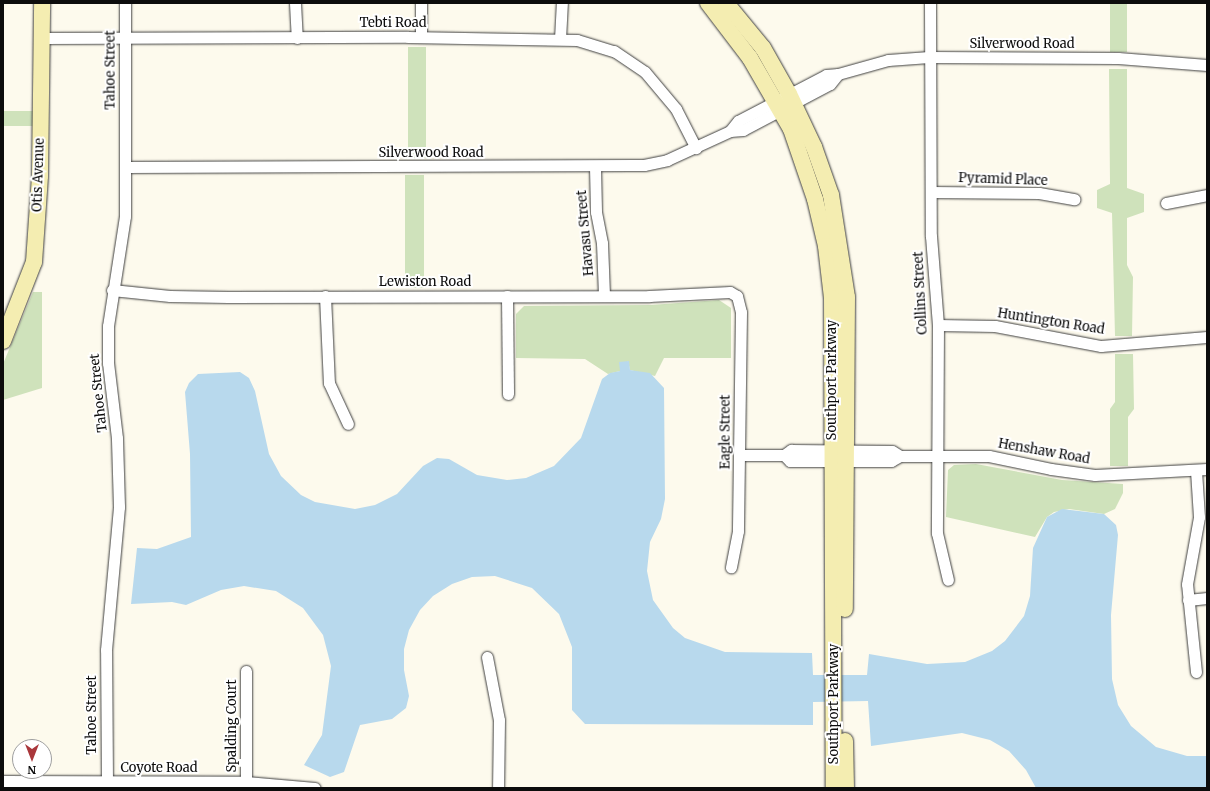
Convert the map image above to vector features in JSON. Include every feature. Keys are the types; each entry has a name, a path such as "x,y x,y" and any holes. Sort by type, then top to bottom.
{"street":[{"name":"Otis Avenue","path":"3,341 34,262 40,176 42,3"},
{"name":"Tahoe Street","path":"107,782 106,650 119,507 117,438 108,363 112,290 124,216 125,3"},
{"path":"295,3 297,38"},
{"path":"421,3 421,37"},
{"path":"560,38 562,3"},
{"name":"Southport Parkway","path":"708,3 785,102"},
{"name":"Southport Parkway","path":"726,3 763,48 785,102 813,192 826,246 832,298 840,455 840,714 846,788"},
{"name":"Collins Street","path":"930,3 929,57 931,192 938,325 937,533 948,580"},
{"name":"Tebti Road","path":"42,38 560,38 592,44 614,51 645,72 676,109 696,148"},
{"name":"Silverwood Road","path":"125,167 595,167 644,165 667,160 696,148 730,131 738,121 785,102 826,75 838,74 888,60 929,57 1118,58 1207,65"},
{"name":"Havasu Street","path":"595,167 596,212 602,243 604,296"},
{"name":"Pyramid Place","path":"931,192 1039,193 1074,199"},
{"path":"1166,203 1207,195"},
{"name":"Lewiston Road","path":"112,290 170,296 649,296 721,290 737,296"},
{"path":"325,296 329,383 348,424"},
{"path":"507,296 508,394"},
{"name":"Eagle Street","path":"731,567 738,531 740,455 741,312 737,296"},
{"name":"Huntington Road","path":"938,325 995,326 1101,346 1207,337"},
{"name":"Henshaw Road","path":"740,455 784,455 791,450 892,461 900,456 989,456 1051,469 1096,475 1202,469"},
{"path":"1196,672 1188,600 1188,570 1199,517 1202,469"},
{"path":"1188,600 1207,598"},
{"path":"487,657 499,720 498,788"},
{"name":"Spalding Court","path":"246,671 246,782"},
{"name":"Southport Parkway","path":"834,788 840,714"},
{"name":"Coyote Road","path":"3,781 246,782 315,788"}],"green space":[{"path":"1110,3 1127,3 1127,52 1110,52"},
{"path":"408,47 426,47 426,158 408,158"},
{"path":"1109,69 1127,69 1127,188 1144,194 1144,212 1127,218 1127,265 1133,277 1132,336 1115,336 1112,213 1097,208 1097,190 1110,184"},
{"path":"3,111 33,111 33,126 3,126"},
{"path":"405,175 424,175 424,288 405,288"},
{"path":"33,292 42,292 42,388 3,400 3,364"},
{"path":"719,300 731,308 731,358 664,358 655,376 630,370 628,361 620,371 608,374 585,359 516,358 516,314 524,306 651,305"},
{"path":"1115,354 1133,354 1134,409 1128,417 1128,466 1110,466 1110,409 1115,402"},
{"path":"976,464 1062,480 1123,484 1123,493 1115,509 1104,514 1069,509 1054,512 1047,517 1035,537 946,517 948,470 954,465"}],"water":[{"path":"629,361 630,370 650,373 664,388 665,499 661,519 650,542 647,571 653,600 673,628 685,638 725,652 812,653 813,675 867,675 869,654 927,664 965,662 992,651 1005,641 1024,616 1030,596 1033,548 1047,517 1062,509 1104,514 1116,525 1118,535 1111,615 1112,679 1118,705 1131,726 1156,747 1187,756 1207,756 1207,788 1036,788 1026,770 1009,751 990,740 962,733 871,746 868,701 813,702 813,725 585,724 572,710 572,647 559,614 532,588 495,576 472,577 452,584 433,596 420,610 409,630 404,649 404,670 409,696 406,708 392,719 360,725 344,772 330,777 304,765 322,735 331,666 323,635 303,608 276,591 244,586 221,590 186,605 172,602 131,604 137,548 157,549 191,537 190,454 185,392 189,383 198,374 240,372 249,378 255,391 269,454 281,476 301,495 315,502 355,509 375,505 397,494 423,466 437,458 449,459 477,475 507,480 526,478 554,466 581,438 602,379 610,373 620,371 619,362"}]}
